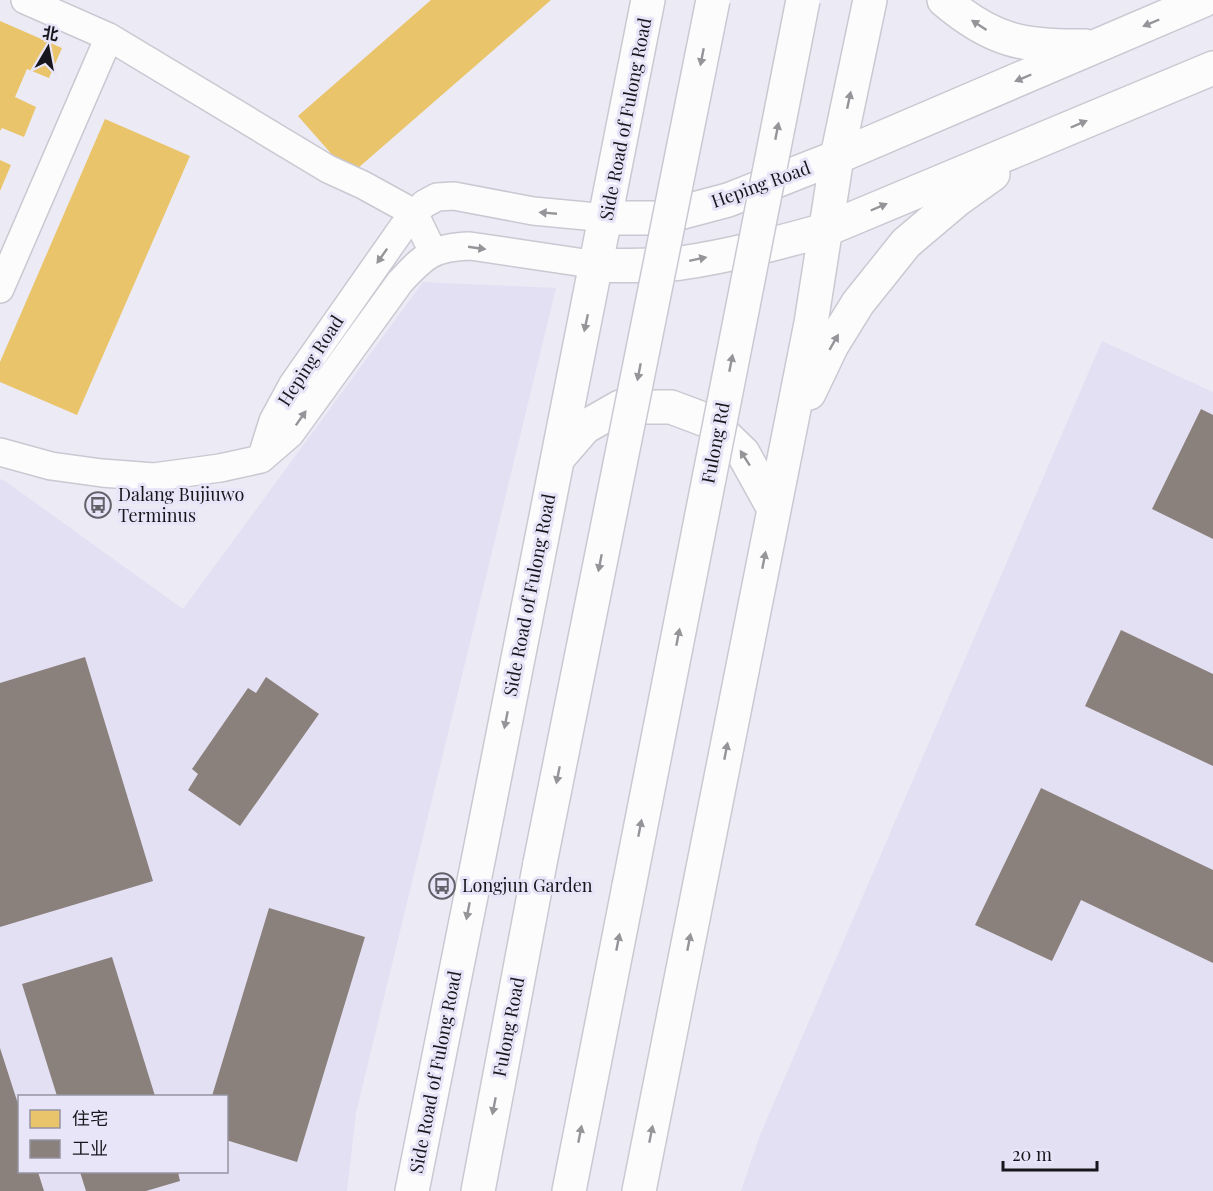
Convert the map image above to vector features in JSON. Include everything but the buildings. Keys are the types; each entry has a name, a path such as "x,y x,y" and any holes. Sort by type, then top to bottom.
{"main road":[{"name":"Side Road of Fulong Road","path":"412,1191 557,458 598,265 648,0"},
{"name":"Fulong Road","path":"478,1191 540,863 713,0"},
{"name":"Fulong Rd","path":"569,1191 802,0"},
{"path":"639,1191 811,323 837,157 870,0"},
{"path":"944,0 988,31 1020,43 1053,47 1096,46"},
{"name":"Heping Road","path":"607,218 660,218 728,200 837,157 1204,0"},
{"name":"Heping Road","path":"598,265 634,267 682,263 766,246 825,230 1213,68"},
{"path":"785,453 805,399 832,345 858,303 906,243 958,199 1044,138"},
{"path":"557,458 585,427 620,407 671,408 711,422 743,453 774,509"}],"street":[{"path":"25,0 109,37 328,169 414,213 433,252"},
{"path":"0,289 109,37"},
{"name":"Heping Road","path":"261,459 273,421 293,384 414,213 424,204 437,197 454,196 533,211 607,218"},
{"name":"Heping Road","path":"261,459 290,434 400,282 417,263 433,252 451,246 470,246 598,265"},
{"path":"0,452 51,466 154,477 220,468 261,459"}],"shaded area":[{"path":"423,282 556,288 356,1113 347,1191 0,1191 0,479 183,609"},
{"path":"1102,341 1213,392 1213,1191 741,1191 760,1135"}],"place":[{"name":"Dalang Bujiuwo Terminus","path":"98,505"},
{"name":"Longjun Garden","path":"442,886"}]}
